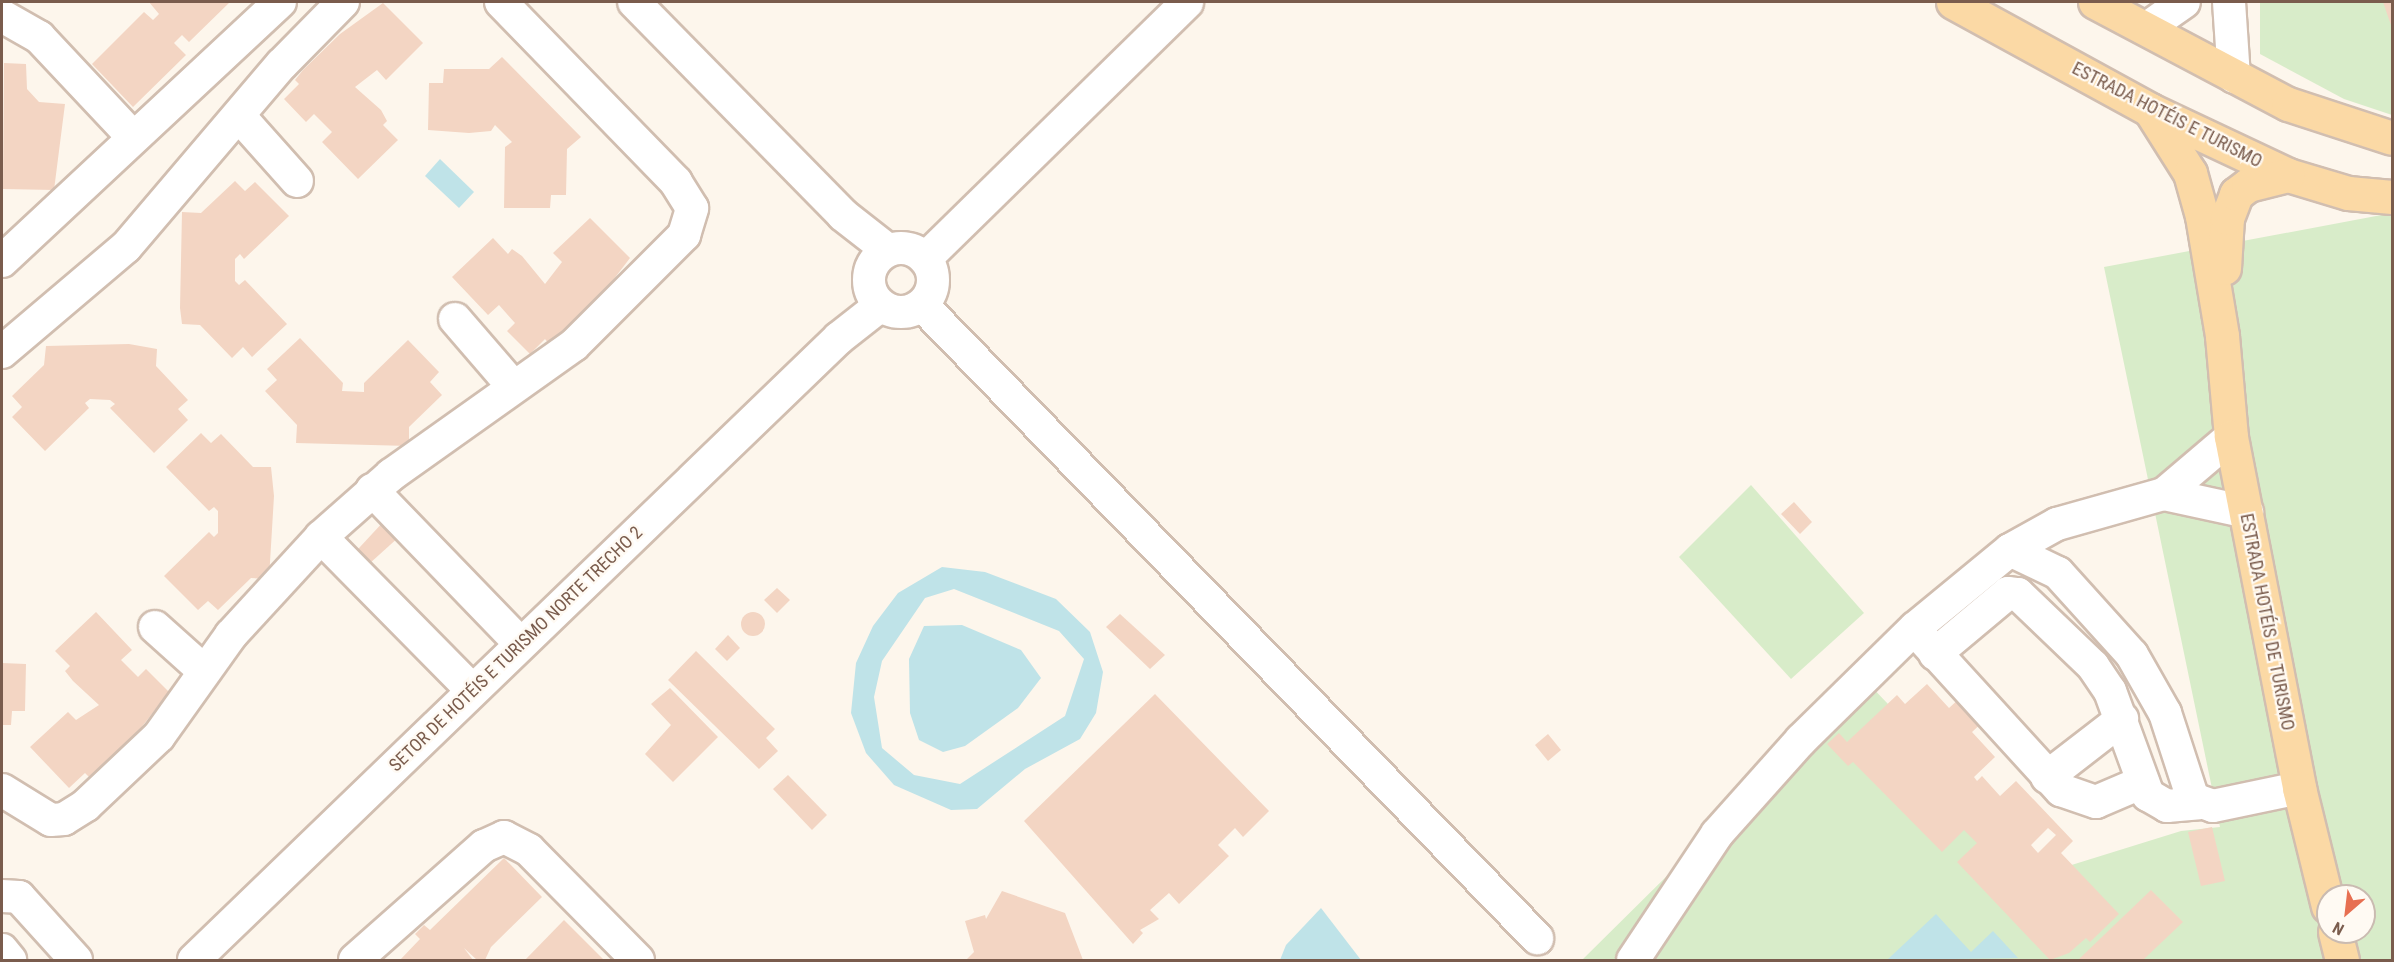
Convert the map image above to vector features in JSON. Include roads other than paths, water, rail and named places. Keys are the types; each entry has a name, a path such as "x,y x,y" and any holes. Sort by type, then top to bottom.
{"main road":[{"name":"ESTRADA HOTÉIS E TURISMO","path":"1955,2 2150,110 2288,175 2348,193 2392,197"},
{"path":"2095,2 2147,28 2234,77 2311,114 2392,138"},
{"name":"ESTRADA HOTÉIS DE TURISMO","path":"2150,110 2196,191 2222,336 2230,437 2247,512 2299,788 2323,884"},
{"name":"ESTRADA HOTÉIS DE TURISMO","path":"2222,336 2230,205 2248,185 2288,175"},
{"path":"2338,944 2342,960"}],"street":[{"path":"2,261 132,136 280,2"},
{"path":"2,352 126,247 239,116 343,2"},
{"path":"2,790 44,818 58,820 75,814 159,736 204,671 321,537 372,490 512,385 557,358 623,299 679,242 692,208 676,182 501,2"},
{"path":"634,2 843,215 891,269 902,312 922,304 933,283 891,269"},
{"path":"891,269 952,230 1187,2"},
{"path":"2147,28 2184,2"},
{"path":"2229,2 2234,77"},
{"path":"2,16 39,37 132,136"},
{"path":"239,116 297,181"},
{"name":"SETOR DE HOTÉIS E TURISMO NORTE TRECHO 2","path":"207,957 472,690 839,338 891,269"},
{"path":"922,304 1537,938"},
{"path":"455,319 512,385"},
{"path":"1635,960 1717,834 1801,740 1915,628 2010,550 2057,524 2164,494 2230,437"},
{"path":"372,490 520,643"},
{"path":"2164,494 2247,512"},
{"path":"321,537 472,690"},
{"path":"2010,550 2058,573 2132,656 2165,713 2188,794 2199,803"},
{"path":"1935,654 2008,592 2018,594 2093,666 2122,719 2143,782 2158,804 2199,803 2213,806 2299,788"},
{"path":"155,627 204,671"},
{"path":"1915,628 1935,654 2061,790 2090,802 2143,782"},
{"path":"2048,777 2122,719"},
{"path":"355,960 484,846 504,837 529,850 638,960"},
{"path":"2,896 19,897 76,960"},
{"path":"2,951 10,960"}],"water":[{"path":"440,159 474,192 459,208 425,176"},
{"path":"942,567 985,572 1056,599 1090,632 1103,672 1096,713 1080,739 1025,769 977,809 951,810 894,785 866,753 851,713 856,663 873,626 898,593","holes":["954,589 1059,631 1084,659 1065,716 960,784 914,775 882,748 874,697 882,661 925,598"]},
{"path":"962,625 1021,650 1041,678 1018,708 965,746 943,752 919,740 910,713 909,659 924,626"},
{"path":"1321,908 1361,960 1280,960 1286,945"},
{"path":"1936,914 1971,952 1993,931 2018,958 1887,960"}]}
